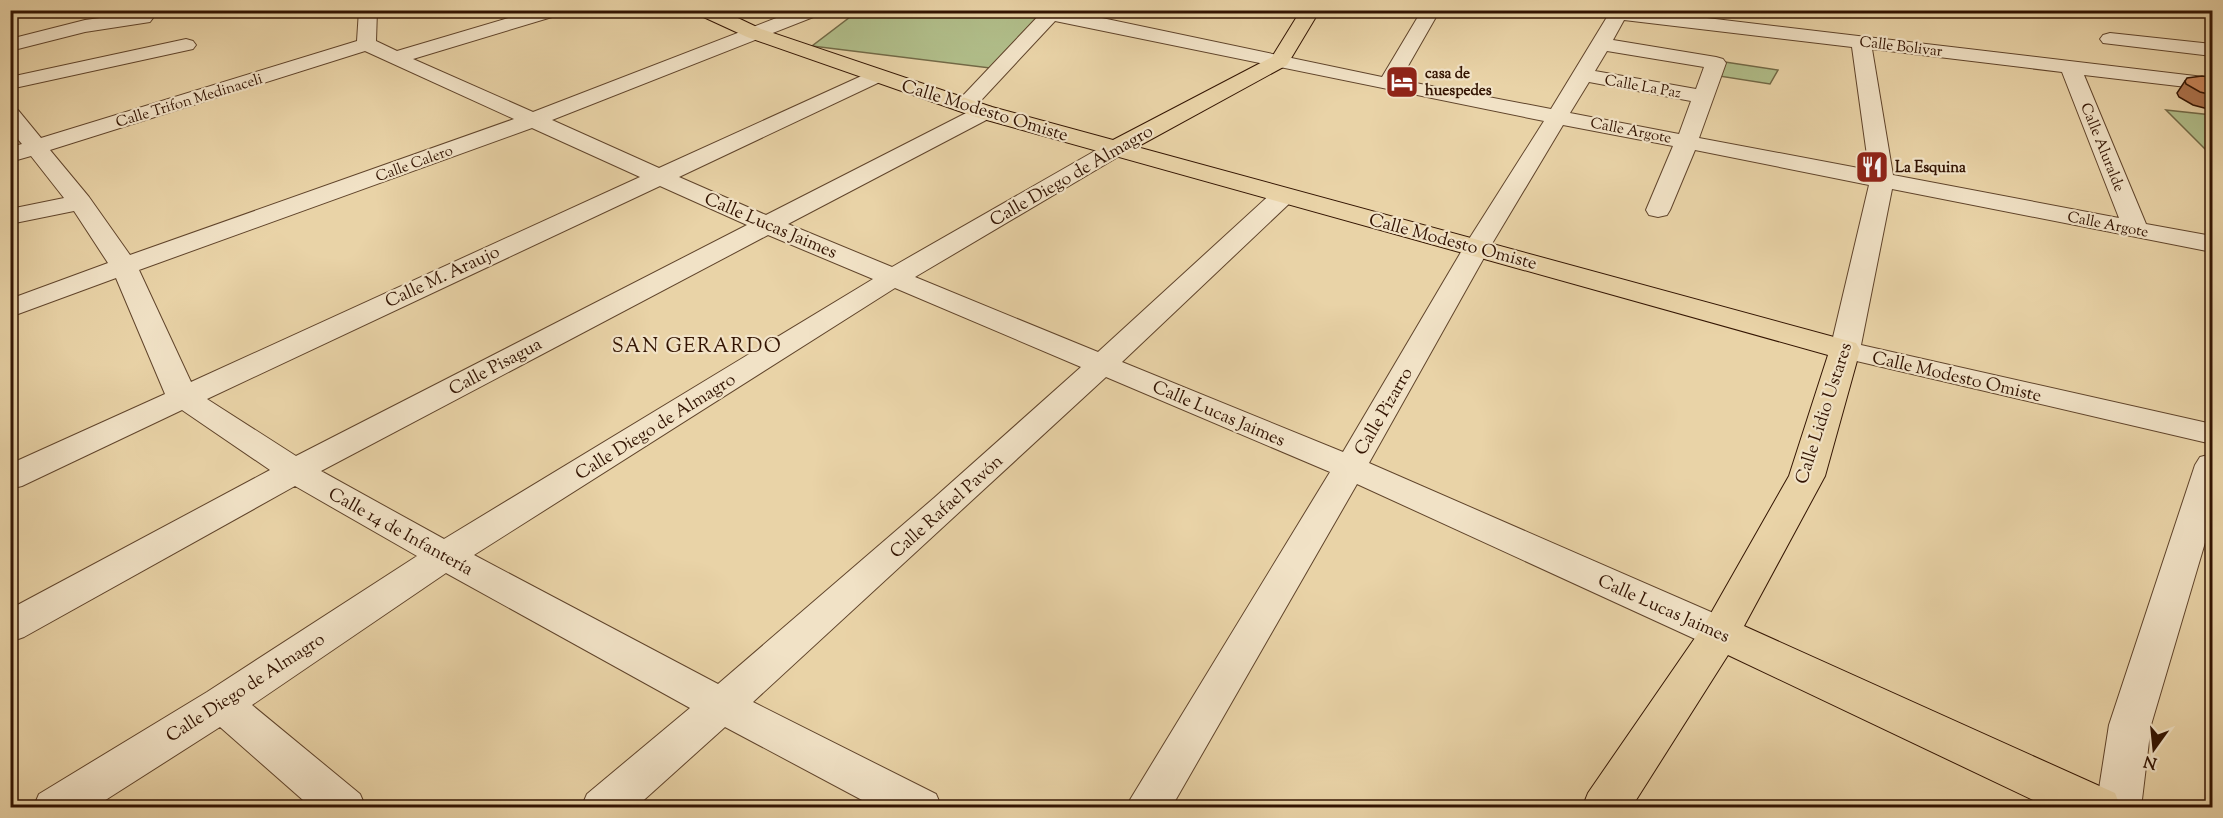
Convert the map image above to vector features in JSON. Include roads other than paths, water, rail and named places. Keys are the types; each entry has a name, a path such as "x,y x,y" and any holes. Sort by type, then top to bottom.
{"main road":[{"name":"Calle Modesto Omiste","path":"704,10 753,33 875,77 974,109 1845,350"},
{"path":"1280,61 1311,10"},
{"name":"Calle Diego de Almagro","path":"1115,149 1280,61"},
{"name":"Calle Lidio Ustares","path":"1605,807 1720,633 1807,476 1845,350"},
{"name":"Calle Lucas Jaimes","path":"1720,633 2098,807"}],"street":[{"path":"366,44 368,10"},
{"path":"395,58 556,10"},
{"name":"Calle Calero","path":"10,309 535,119 815,10"},
{"path":"1388,84 1431,10"},
{"name":"Calle Bolivar","path":"1604,12 1648,14 2212,84"},
{"name":"Calle Pizarro","path":"1147,807 1350,468 1477,247 1602,44 1604,12"},
{"name":"Calle Argote","path":"1053,13 1388,84 2212,244"},
{"name":"Calle Pisagua","path":"10,627 295,471 766,225 974,109 1053,13"},
{"path":"10,45 84,26 144,18"},
{"path":"2110,39 2212,50"},
{"name":"Calle Lidio Ustares","path":"1845,350 1882,181 1861,42"},
{"name":"Calle Lucas Jaimes","path":"366,44 766,225 1350,468 1720,633"},
{"name":"Calle Trifon Medinaceli","path":"23,151 366,44"},
{"path":"1602,44 1716,63 1658,210"},
{"path":"10,83 186,45"},
{"path":"1673,92 1689,58"},
{"name":"Calle Aluralde","path":"2070,66 2136,229"},
{"name":"Calle La Paz","path":"1583,75 1703,97"},
{"name":"Calle M. Araujo","path":"10,478 182,396 875,77"},
{"path":"10,115 23,151 80,202 124,266 182,396"},
{"name":"Calle Diego de Almagro","path":"55,807 222,704 445,556 895,277 1115,149"},
{"name":"Calle Rafael Pavón","path":"603,807 722,706 1104,364 1283,196"},
{"path":"10,217 80,202"},
{"name":"Calle Modesto Omiste","path":"1845,350 2212,434"},
{"name":"Calle 14 de Infantería","path":"182,396 295,471 445,556 722,706 920,807"},
{"path":"2118,807 2130,725 2212,465"},
{"path":"222,704 344,807"}],"place":[{"name":"casa de huespedes","path":"1402,82"},
{"name":"La Esquina","path":"1872,167"}],"district":[{"name":"SAN GERARDO","path":"697,345"}]}
